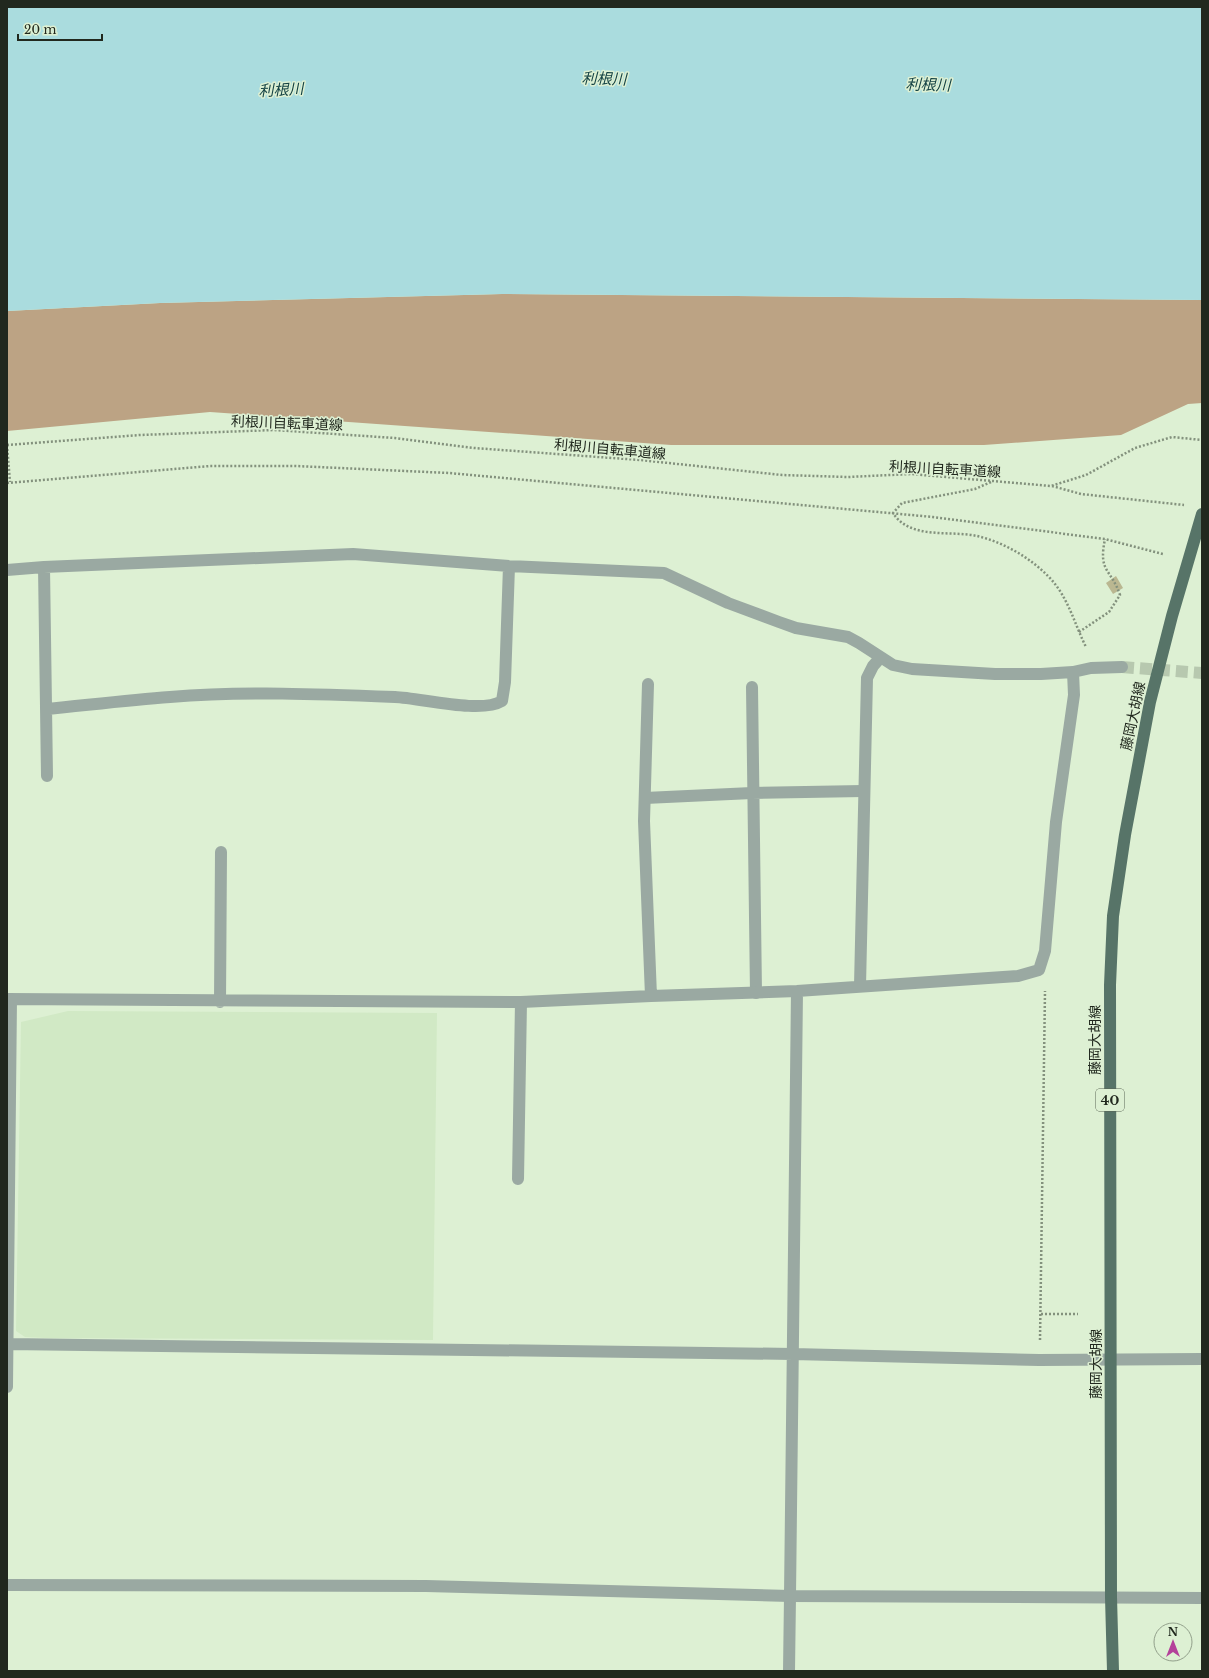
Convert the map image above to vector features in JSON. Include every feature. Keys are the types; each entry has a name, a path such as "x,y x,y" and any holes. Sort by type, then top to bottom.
{"main road":[{"name":"藤岡大胡線","path":"1113,1671 1111,1597 1110,985 1113,916 1125,834 1150,702 1172,616 1202,514"}],"street":[{"path":"7,570 44,567 353,554 509,566 664,573 728,603 796,628 848,637 859,642 893,666 912,669 995,674 1041,674 1073,672 1091,668 1122,667"},
{"path":"47,709 171,697 244,694 330,694 397,697 452,705 495,705 502,701 505,682 509,566"},
{"path":"44,567 47,776"},
{"path":"860,986 863,791 867,678 873,666 880,658"},
{"path":"7,1387 9,999 220,1002 520,1002 797,991 1018,976 1039,970 1045,951 1056,822 1074,695 1073,672"},
{"path":"648,684 644,821 651,996"},
{"path":"752,688 752,793 756,993"},
{"path":"645,798 752,793 863,791"},
{"path":"220,1002 221,852"},
{"path":"788,1671 797,991"},
{"path":"518,1179 520,1002"},
{"path":"8,1344 793,1354 1111,1360 1202,1359"},
{"path":"7,1585 426,1586 790,1596 1202,1598"}],"path":[{"name":"利根川自転車道線","path":"7,445 140,435 274,430 395,438 474,448 640,460 782,475 848,477 911,474 1051,486 1086,475 1135,448 1172,437 1202,440"},
{"path":"7,445 8,482 210,466 296,466 449,473 893,513 1105,539 1163,554"},
{"path":"893,513 902,503 975,489 991,481"},
{"path":"1051,486 1081,494 1187,506"},
{"path":"893,513 904,526 920,530 976,536 996,541 1012,549 1047,575 1061,590 1086,648"},
{"path":"1079,632 1109,612 1120,595 1104,566 1102,554 1105,539"},
{"path":"1040,1343 1045,991"},
{"path":"1041,1314 1078,1314"}],"shaded area":[{"path":"502,294 1202,300 1202,403 1188,404 1121,435 984,445 671,445 210,412 7,431 7,311 160,303"},
{"path":"68,1011 437,1013 433,1340 46,1338 25,1337 16,1331 21,1022"}],"water":[{"name":"利根川","path":"7,7 1202,7 1202,300 502,294 160,303 7,311"}],"building":[{"path":"1116,576 1123,588 1113,594 1106,583"}],"tunnel":[{"path":"1122,667 1202,673"}]}
